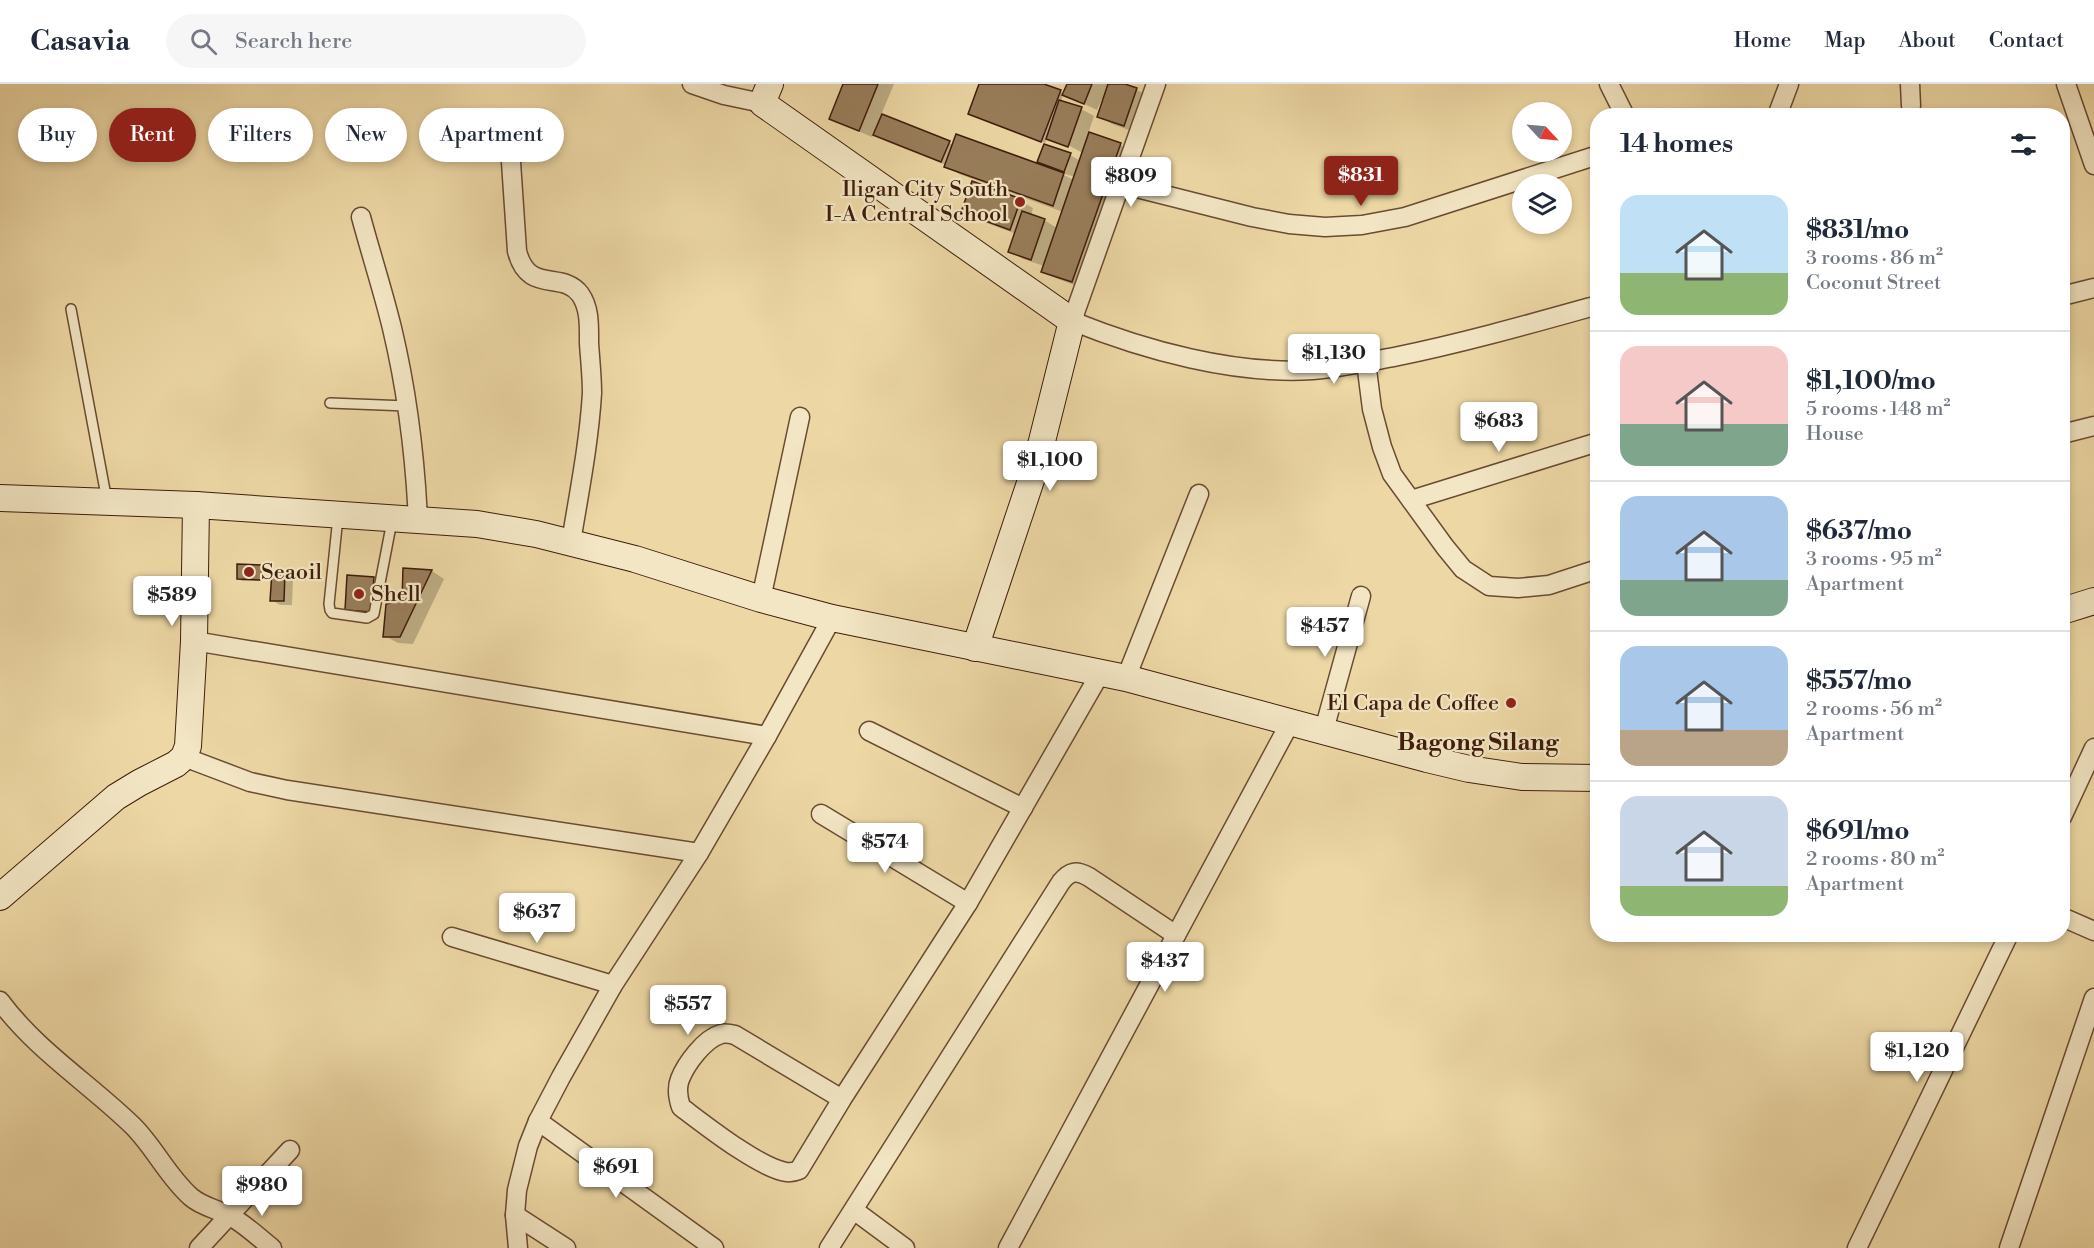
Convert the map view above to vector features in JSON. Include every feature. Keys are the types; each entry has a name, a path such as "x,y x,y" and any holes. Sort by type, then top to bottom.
{"main road":[{"path":"766,94 1072,321 1036,465 975,648"},
{"path":"0,498 196,505 477,524 537,534 635,559 761,599 832,618 1101,672 1469,769 1522,777 1590,778"},
{"path":"1,897 116,797 176,764 184,756 188,746 194,641 196,505"},
{"path":"2070,608 2094,601"}],"street":[{"path":"692,84 724,95 766,94"},
{"path":"1156,84 1072,321 1112,337 1154,349 1266,370 1313,370 1460,344 1590,307"},
{"path":"1609,84 1621,108"},
{"path":"1780,108 1789,84"},
{"path":"1910,84 1911,106"},
{"path":"2066,84 2094,165"},
{"path":"1121,184 1289,224 1325,227 1362,225 1405,217 1590,158"},
{"path":"511,162 517,251 520,263 533,277 562,284 578,291 588,312 592,390 587,445 571,542"},
{"path":"361,217 392,328 408,406 416,472 418,520"},
{"path":"2070,294 2094,288"},
{"path":"1366,362 1372,409 1392,474 1444,547 1463,569 1489,586 1518,588 1549,585 1590,572"},
{"path":"761,599 800,417"},
{"path":"2070,432 2094,426"},
{"path":"1411,500 1590,444"},
{"path":"1126,678 1199,494"},
{"path":"1324,730 1361,596"},
{"path":"519,1248 516,1215 517,1190 538,1121 613,985 699,852 832,618"},
{"path":"194,641 767,736"},
{"path":"842,1099 735,1035 722,1034 708,1041 691,1062 680,1080 677,1096 681,1107 755,1158 789,1173 800,1170 842,1099 968,903 1101,672"},
{"path":"1008,1248 1291,722"},
{"path":"869,731 1023,808"},
{"path":"2070,800 2094,748"},
{"path":"184,756 250,782 287,790 699,852"},
{"path":"821,814 968,903"},
{"path":"830,1248 1061,882 1070,873 1075,872 1089,877 1176,935"},
{"path":"2070,920 2094,931"},
{"path":"452,937 613,985"},
{"path":"1857,1248 2005,942"},
{"path":"2009,1248 2094,998"},
{"path":"0,1001 46,1050 134,1127 193,1200 230,1215 272,1248"},
{"path":"538,1121 714,1248"},
{"path":"200,1248 290,1150"},
{"path":"855,1210 905,1248"},
{"path":"516,1215 566,1248"}],"lane":[{"path":"71,309 108,502"},
{"path":"330,403 408,406"},
{"path":"338,515 328,604 333,613 367,618 374,614 393,519"}],"building":[{"path":"843,84 878,84 859,131 829,119"},
{"path":"979,84 1044,84 1061,90 1041,142 968,114"},
{"path":"1067,84 1092,84 1084,104 1062,95"},
{"path":"1108,84 1125,84 1137,88 1124,126 1097,117"},
{"path":"1059,100 1082,107 1068,147 1046,139"},
{"path":"882,114 950,141 941,162 873,135"},
{"path":"1089,132 1121,143 1072,282 1041,272"},
{"path":"956,134 1064,173 1053,206 944,167"},
{"path":"1044,144 1071,153 1064,172 1037,162"},
{"path":"972,181 1021,199 1010,230 961,212"},
{"path":"1022,211 1045,219 1031,260 1008,252"},
{"name":"Seaoil","path":"237,564 262,565 261,580 237,579"},
{"path":"403,568 432,570 400,637 383,637 386,604 402,600"},
{"path":"272,571 285,572 284,601 270,601"},
{"name":"Shell","path":"347,575 374,577 371,612 345,610"}],"place":[{"name":"Iligan City South I-A Central School","path":"1020,202"},
{"name":"Seaoil","path":"249,572"},
{"name":"Shell","path":"359,594"},
{"name":"El Capa de Coffee","path":"1511,703"}],"district":[{"name":"Bagong Silang","path":"1478,743"}]}
